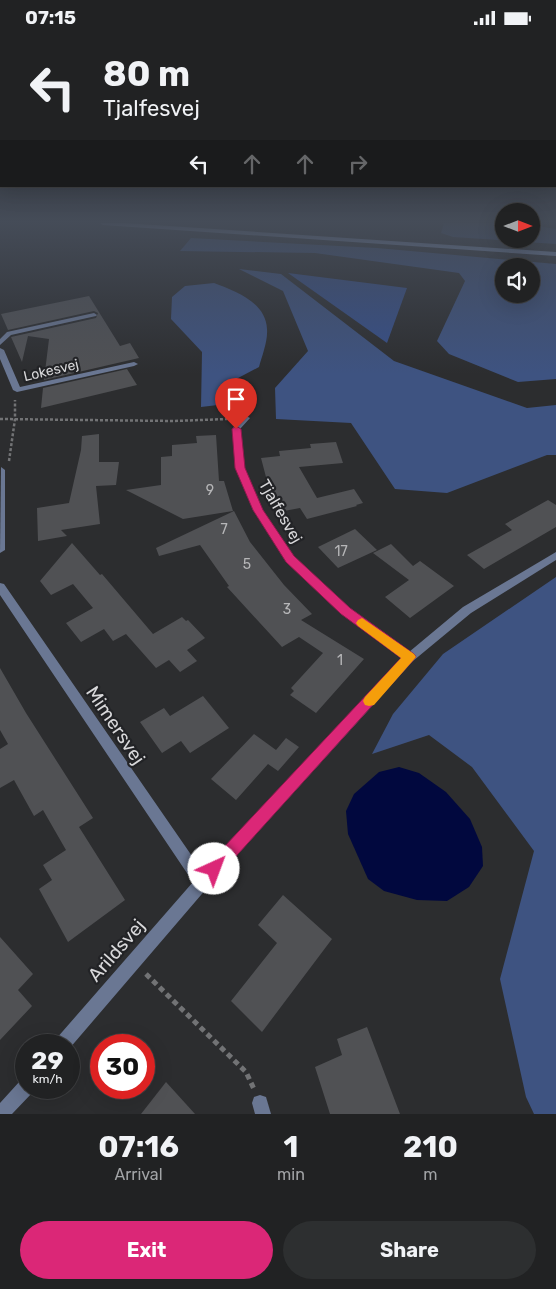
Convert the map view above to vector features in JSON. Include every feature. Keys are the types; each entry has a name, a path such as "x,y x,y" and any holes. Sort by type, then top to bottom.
{"street":[{"path":"0,343 8,333 94,315"},
{"name":"Lokesvej","path":"0,350 17,391 134,364"},
{"name":"Tjalfesvej","path":"246,418 236,429 240,468 258,510 290,559 346,611 409,657"},
{"path":"0,550 2,471"},
{"path":"202,883 409,657 467,610 556,555"},
{"name":"Mimersvej","path":"0,587 202,883"},
{"name":"Arildsvej","path":"72,1034 202,883"},
{"path":"1,1114 15,1099"}],"path":[{"path":"2,471 8,467 15,419 14,395 17,391"},
{"path":"0,419 174,421 246,418"},
{"path":"134,962 246,1072 261,1109"}],"shaded area":[{"path":"248,273 281,274 394,361 527,408 556,405 556,455 547,455 447,493 395,489 351,423 276,419 275,388 308,351 283,291"},
{"path":"288,273 407,288 387,343"},
{"path":"459,273 495,273 495,303 540,303 540,273 556,273 556,379 518,382 449,354 437,341 465,281"},
{"path":"214,283 240,294 255,305 265,320 267,338 259,367 223,386 218,405 201,407 202,352 171,319 172,297 185,286"},
{"path":"556,577 556,1114 534,1114 526,1097 500,979 534,851 472,767 429,735 372,754 393,714 443,654"},
{"path":"399,767 419,773 446,792 470,819 482,847 483,866 469,887 447,901 417,900 384,891 368,879 348,834 346,811 354,794 379,772"}],"building":[{"path":"89,296 120,346 130,343 139,358 44,380 49,339 28,336 22,362 11,337 96,318 98,313 94,311 8,330 1,314"},
{"path":"127,369 137,385 41,408 43,388"},
{"path":"99,434 99,462 119,462 116,485 96,486 100,524 61,530 67,536 38,541 37,508 69,503 81,450 82,436"},
{"path":"216,435 219,481 224,481 233,511 183,519 126,490 161,485 161,457 172,456 172,445 197,443 196,436"},
{"path":"336,442 343,463 299,467 317,498 354,489 363,503 307,519 300,508 284,511 266,477 261,458 280,456 279,451 311,448 310,444"},
{"path":"548,500 556,505 556,527 484,569 467,555 512,530 505,524"},
{"path":"234,511 250,542 284,585 312,614 301,620 364,659 316,713 290,695 294,691 291,688 323,653 299,637 282,647 227,587 229,586 200,545 159,556 156,548"},
{"path":"355,529 377,550 338,568 318,547"},
{"path":"72,543 100,575 102,574 153,634 182,617 186,621 188,620 205,638 187,650 197,661 180,672 169,660 156,668 126,634 113,641 104,629 81,642 66,623 93,608 73,584 51,595 40,581"},
{"path":"391,544 413,566 420,561 454,586 410,618 385,597 409,580 373,553"},
{"path":"0,668 26,713 93,818 79,827 125,900 68,942 39,889 52,880 43,865 66,850 43,810 34,816 14,780 0,788 0,749 8,744 0,730"},
{"path":"203,696 229,728 190,753 181,741 162,753 140,722 164,708 170,716"},
{"path":"254,734 276,750 286,738 299,747 278,771 268,764 236,800 211,779"},
{"path":"283,895 332,939 262,1032 231,1001 277,943 258,925"},
{"path":"0,937 33,974 18,990 32,1006 0,1040"},
{"path":"367,1027 400,1114 330,1114 315,1067 342,1055 337,1039"},
{"path":"166,1082 195,1114 141,1114 153,1099 155,1099 155,1096"}],"slow traffic":[{"path":"362,623 409,657 369,701"}],"route":[{"path":"214,869 409,657 346,611 290,559 258,510 240,468 236,429"}]}
